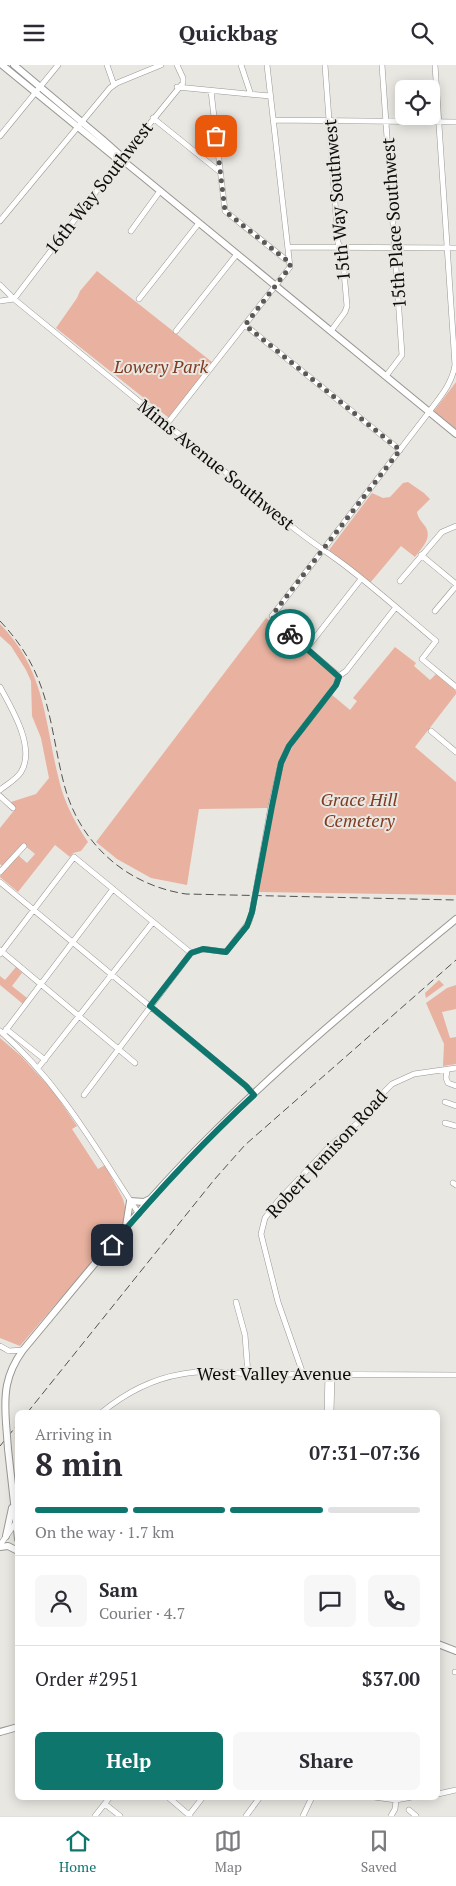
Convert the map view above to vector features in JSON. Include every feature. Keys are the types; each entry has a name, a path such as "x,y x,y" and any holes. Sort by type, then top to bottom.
{"main road":[{"path":"2,65 38,90 117,159 121,159 456,434"},
{"path":"14,65 38,90"},
{"path":"6,1536 15,1500 4,1404 7,1382 13,1363 170,1177 212,1134 341,1015 456,919"},
{"path":"125,1230 130,1201 144,1202 152,1199"},
{"path":"0,1546 8,1546 15,1550"},
{"path":"440,1645 456,1651"},
{"path":"0,1732 15,1728"}],"street":[{"path":"0,136 58,65"},
{"path":"107,65 114,85"},
{"path":"0,221 79,124 114,85 161,65"},
{"path":"241,65 251,95"},
{"path":"165,423 170,420 290,267 267,65"},
{"name":"15th Way Southwest","path":"326,65 338,243 342,249 347,306 345,312 331,331"},
{"name":"15th Place Southwest","path":"382,65 402,355 386,376"},
{"path":"435,65 436,80"},
{"path":"178,87 183,81 180,66"},
{"path":"178,87 270,97"},
{"name":"16th Way Southwest","path":"14,299 178,87"},
{"path":"211,91 225,211 290,261"},
{"path":"153,118 220,173"},
{"path":"273,120 395,121"},
{"path":"440,122 456,122"},
{"path":"339,677 272,619 273,614 451,383 455,365 439,125"},
{"path":"131,231 160,191"},
{"path":"139,299 199,223"},
{"path":"288,247 456,248"},
{"path":"176,331 237,254"},
{"name":"Mims Avenue Southwest","path":"0,285 14,299 298,532 361,579 436,641 422,659 456,687"},
{"path":"0,301 14,299"},
{"path":"245,325 400,450"},
{"path":"400,581 442,532 456,526"},
{"path":"422,555 456,585 435,611"},
{"path":"307,648 361,579"},
{"path":"84,1095 191,953 203,949 226,952 249,922 281,763 289,746 336,685 339,677 346,671 396,607"},
{"path":"0,687 26,744 26,757 21,771 16,778 0,790"},
{"path":"431,731 456,752"},
{"path":"0,796 13,808"},
{"path":"0,873 24,846"},
{"path":"135,1063 80,1015 1,952 74,857 191,953"},
{"path":"0,882 246,1086 254,1095"},
{"path":"3,1031 113,889"},
{"path":"38,1069 153,922"},
{"path":"3,1031 45,1060"},
{"path":"3,1031 57,1092 101,1154 139,1214"},
{"name":"Robert Jemison Road","path":"303,1374 278,1302 270,1270 262,1234 265,1218 278,1201 321,1156 360,1121 392,1084 414,1074 456,1068"},
{"path":"447,1069 446,1078 448,1083 456,1086"},
{"path":"445,1102 456,1106"},
{"path":"446,1123 456,1127"},
{"path":"236,1302 245,1335 248,1373"},
{"path":"0,1346 9,1351 23,1350"},
{"name":"West Valley Avenue","path":"105,1410 116,1401 143,1386 181,1374 216,1372 456,1375"},
{"path":"329,1410 330,1374"},
{"path":"0,1546 15,1523"},
{"path":"440,1793 456,1790"},
{"path":"95,1816 108,1800"},
{"path":"171,1800 190,1816 201,1800"},
{"path":"246,1816 258,1800"},
{"path":"303,1816 311,1800"},
{"path":"391,1816 395,1809 396,1800"},
{"path":"105,1804 120,1816"},
{"path":"409,1810 416,1816"}],"green space":[{"name":"Lowery Park","path":"97,271 212,362 169,418 56,328 80,291"},
{"path":"456,382 456,429 434,411"},
{"path":"408,482 430,499 417,512 427,530 427,538 415,557 401,546 370,583 329,550 372,493 383,498 390,497 403,483"},
{"path":"266,618 333,672 337,678 283,753 268,808 199,809 187,885 151,878 117,859 96,842"},
{"path":"0,624 16,643 28,662 43,703 62,791 73,817 88,842 81,851 73,853 70,857 55,845 18,892 0,876 18,855 27,863 35,854 23,844 2,866 0,864 0,828 16,808 11,802 36,794 49,778 41,738 32,716 31,681 11,646 0,636"},
{"name":"Grace Hill Cemetery","path":"395,647 416,663 414,666 430,680 436,674 456,691 456,694 415,747 456,782 456,895 258,892 283,765 293,746 331,694 350,710 357,701 353,698"},
{"path":"16,967 22,973 12,986 27,998 23,1004 0,985 0,976 5,980"},
{"path":"439,980 444,985 426,998 425,993"},
{"path":"456,985 456,1009 442,1012 450,1038 456,1037 456,1064 443,1066 444,1044 426,1003 447,988"},
{"path":"0,1038 21,1056 54,1092 77,1126 72,1129 98,1169 105,1165 123,1199 127,1215 122,1227 20,1346 0,1338"}],"railway":[{"path":"0,621 32,664 39,681 47,706 64,784 71,805 81,825 93,842 108,858 125,871 164,889 186,894 456,900"},
{"path":"29,1410 214,1180 245,1145 456,960"},
{"path":"0,1446 15,1428"}],"way so far":[{"path":"216,136 225,211 290,261 290,267 245,325 400,450 273,614 273,620 290,634"}],"route":[{"path":"112,1245 170,1177 254,1095 246,1086 150,1006 191,953 203,949 226,952 249,922 281,763 289,746 336,685 339,677 290,634"}]}
